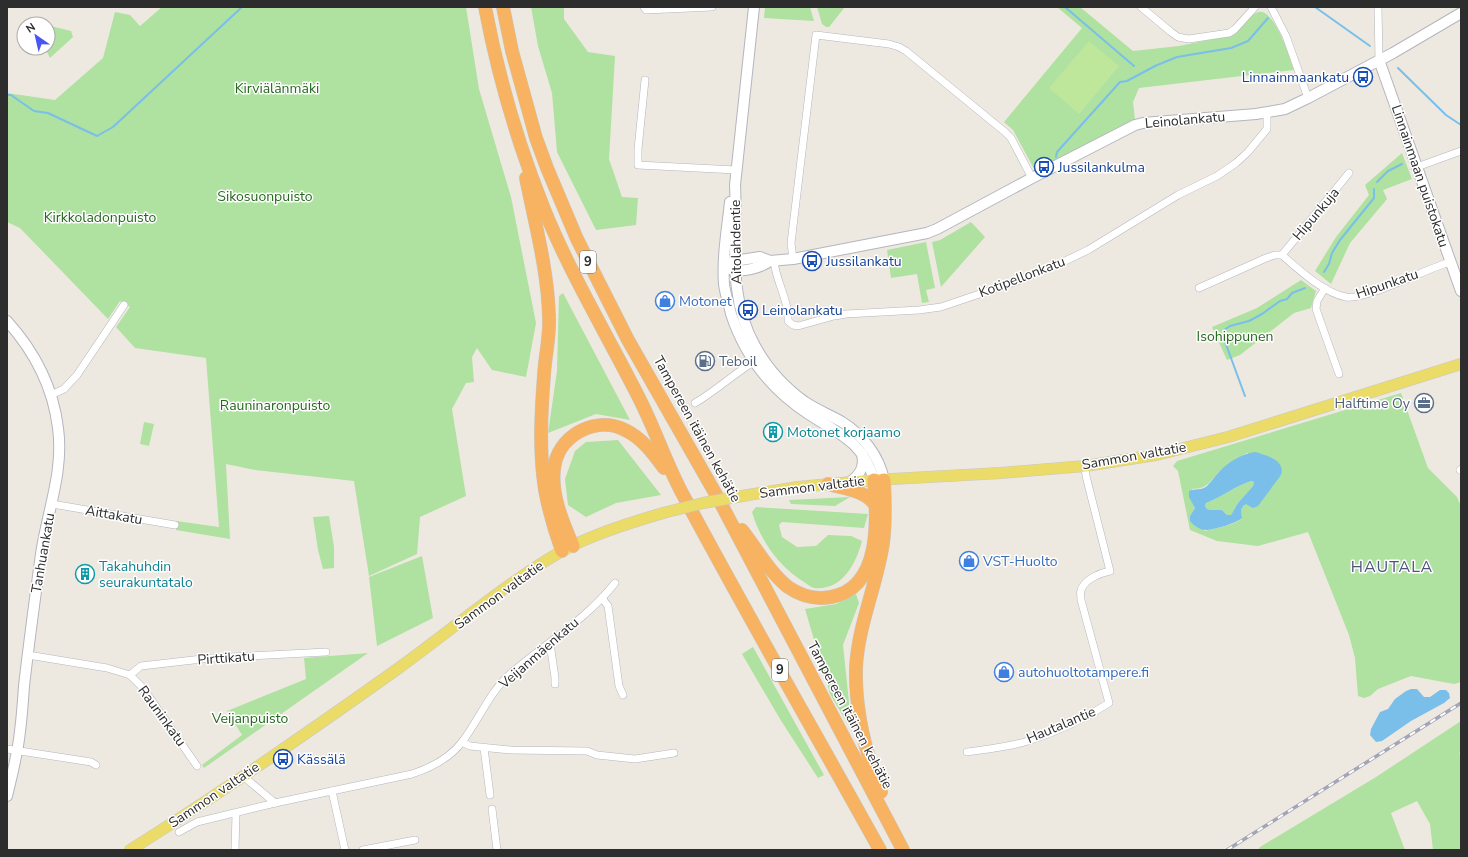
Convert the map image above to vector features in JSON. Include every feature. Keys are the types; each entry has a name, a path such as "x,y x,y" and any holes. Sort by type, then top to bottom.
{"highway":[{"name":"9","path":"485,7 497,64 517,135 539,196 581,288 639,397 680,490 880,850"},
{"name":"Tampereen itäinen kehätie","path":"503,7 524,98 545,162 562,206 594,274 628,340 718,498 900,845"},
{"path":"517,135 546,275 549,319 543,402 543,470 545,491 551,517 568,549"},
{"path":"568,549 554,476 555,462 559,452 571,436 579,431 588,427 606,425 617,426 626,430 636,436 650,449 680,490"},
{"path":"718,498 779,579 795,591 814,599 833,597 855,586 861,580 870,560 874,542 879,480"},
{"path":"879,480 885,523 883,543 861,636 856,668 857,702 859,720 867,756 900,845"},
{"path":"828,484 863,494 876,506"}],"main road":[{"name":"Sammon valtatie","path":"130,850 243,776 413,658 494,596 568,549 624,526 663,513 702,503 798,487 1085,466 1156,455 1228,437 1461,364"}],"street":[{"path":"644,7 646,10 656,10 712,7"},
{"name":"Aitolahdentie","path":"754,7 735,185 735,266 739,300 743,317 758,359 768,380 784,396 800,408 838,431 851,441 861,452 879,480"},
{"path":"1141,7 1178,37 1189,39 1229,33 1255,7"},
{"path":"1271,7 1286,36 1308,98"},
{"path":"1378,7 1379,60"},
{"name":"Leinolankatu","path":"724,267 762,266 772,261 793,259 937,230 1032,178 1135,125 1143,123 1267,113 1285,109 1379,60 1461,13"},
{"path":"793,259 791,243 816,35 889,44 906,51 1011,138 1032,178"},
{"name":"Linnainmaan puistokatu","path":"1379,60 1461,291"},
{"path":"645,80 638,149 638,165 736,170"},
{"name":"Kotipellonkatu","path":"772,261 787,308 788,321 793,325 798,326 846,314 919,310 941,307 1012,283 1061,263 1088,250 1178,196 1217,176 1236,163 1262,136 1267,129 1267,113"},
{"path":"1416,167 1461,151"},
{"name":"Hipunkuja","path":"1282,255 1349,173"},
{"name":"Aitolahdentie","path":"735,185 730,202 724,250 724,286 738,333 758,359 790,390 858,434 872,450 882,471 879,480"},
{"path":"1198,288 1266,258 1275,255 1282,255"},
{"name":"Hipunkatu","path":"1282,255 1325,288 1345,297 1353,298 1450,262"},
{"path":"1325,288 1317,301 1316,309 1339,374"},
{"path":"51,395 64,389 77,375 124,305"},
{"name":"Tanhuankatu","path":"7,321 22,339 47,382 58,429 59,446 59,466 43,544 28,655 20,732 12,750 7,796"},
{"path":"695,403 712,392 735,373 758,359"},
{"path":"850,482 860,474 862,470 863,463 861,452"},
{"name":"Hautalantie","path":"967,752 1028,741 1074,723 1110,703 1081,600 1081,590 1087,582 1098,574 1110,571 1086,476 1085,466"},
{"name":"Aittakatu","path":"52,504 175,525"},
{"name":"Veijanmäenkatu","path":"179,832 197,822 275,803 420,772 446,757 462,742 498,687 509,675 550,643 602,598 615,583"},
{"path":"602,598 608,606 619,686 623,695"},
{"path":"550,643 556,678 555,684"},
{"name":"Pirttikatu","path":"130,675 141,666 211,658 326,652"},
{"name":"Rauninkatu","path":"28,655 107,668 130,675 143,688 197,766"},
{"path":"462,742 470,746 484,748 587,751 596,755 635,759 674,753"},
{"path":"484,748 490,794"},
{"path":"12,750 91,762 96,765"},
{"path":"243,776 275,803"},
{"path":"332,791 345,850"},
{"path":"492,809 497,850"},
{"path":"235,850 236,813"},
{"path":"362,850 415,840"}],"green space":[{"path":"162,7 466,7 479,89 511,197 536,323 526,377 492,370 477,348 472,357 474,382 466,383 452,409 466,496 420,517 417,554 369,576 354,481 255,470 226,464 230,539 176,530 176,521 219,527 206,358 135,348 116,327 130,307 120,301 108,319 20,228 7,222 7,93 55,100 103,58 115,12 130,15 140,26"},
{"path":"531,7 564,7 564,19 588,52 615,56 609,159 622,197 638,198 636,225 596,230 557,152 552,93 538,46"},
{"path":"765,7 810,7 814,21 764,18"},
{"path":"817,7 845,7 829,27 826,27 822,24"},
{"path":"1057,7 1080,7 1133,51 1179,46 1233,35 1255,14 1258,12 1264,13 1270,17 1275,25 1289,55 1294,70 1139,88 1133,102 1135,120 1060,158 1036,168 1033,167 1013,130 1004,122 1082,28"},
{"path":"56,27 71,31 73,37 56,53"},
{"path":"1089,41 1119,66 1079,114 1049,88"},
{"path":"1402,153 1412,179 1383,190 1387,199 1350,243 1331,284 1315,271 1336,237 1369,195 1365,185"},
{"path":"971,222 985,237 941,287 932,242 940,240"},
{"path":"926,242 935,288 926,290 929,302 922,303 917,274 891,278 887,250"},
{"name":"Isohippunen","path":"1301,280 1316,291 1311,308 1294,313 1240,355 1227,360 1212,327 1257,308"},
{"path":"563,293 630,420 596,414 548,433 557,371 559,296"},
{"path":"1401,393 1428,468 1457,497 1461,506 1461,682 1454,684 1411,676 1378,689 1370,696 1364,698 1358,696 1355,658 1349,635 1308,532 1258,546 1217,541 1190,530 1178,471 1173,466 1177,461","holes":["1247,453 1281,475 1243,506 1241,510 1242,518 1235,523 1205,531 1190,516 1195,508 1192,489 1198,489 1207,485 1218,472"]},
{"path":"144,422 154,424 149,446 140,444"},
{"path":"618,440 661,495 616,503 586,517 568,505 565,479 575,451 586,442"},
{"path":"1251,481 1254,482 1253,486 1238,503 1231,515 1227,515 1222,510 1207,509 1205,506 1206,503"},
{"path":"850,497 835,506 791,504 789,500"},
{"path":"756,507 868,514 864,528 782,522 779,525 782,537 797,547 816,546 828,535 851,536 862,541 852,567 840,581 832,585 824,588 814,588 809,585 786,569 765,542 752,512"},
{"path":"329,516 334,547 334,568 323,569 318,550 313,517"},
{"path":"422,556 433,618 377,646 369,577"},
{"path":"856,594 859,603 843,645 852,731 830,694 805,609 836,604"},
{"path":"753,647 824,775 818,778 780,719 742,654"},
{"name":"Veijanpuisto","path":"368,653 204,768 202,765 242,735 227,711 306,679 304,658"},
{"path":"1461,721 1461,752 1459,753 1461,757 1461,850 1433,850 1430,824 1417,801 1391,813 1405,850 1258,850 1260,847 1376,777"}],"water":[{"path":"1255,452 1274,459 1278,462 1282,470 1281,475 1258,506 1253,508 1246,504 1241,510 1242,518 1225,526 1206,530 1195,526 1190,521 1190,516 1195,508 1189,497 1189,491 1205,488 1227,465","holes":["1251,481 1254,482 1253,486 1238,503 1231,515 1227,515 1222,510 1207,509 1205,506 1206,503 1239,486"]},
{"path":"1411,689 1417,689 1424,697 1430,697 1440,690 1446,690 1449,693 1450,698 1444,703 1411,721 1382,741 1376,742 1370,735 1371,729 1380,712 1388,709 1395,699"}],"waterway":[{"path":"7,95 11,95 34,111 48,113 97,136 113,127 242,7"},
{"path":"1065,7 1134,66"},
{"path":"1315,7 1370,46"},
{"path":"1056,157 1057,152 1120,82 1127,81 1155,66 1177,57 1231,48 1248,41 1268,18"},
{"path":"1398,68 1446,115 1461,125"},
{"path":"1377,182 1388,171 1402,164"},
{"path":"1324,272 1329,264 1332,253 1340,240 1374,198 1374,189"},
{"path":"1245,396 1224,339 1224,330 1230,326 1249,321 1280,301 1287,299 1292,293 1305,288"}],"railway":[{"path":"1227,850 1461,703"}],"place":[{"name":"Linnainmaankatu","path":"1363,77"},
{"name":"Jussilankulma","path":"1044,167"},
{"name":"Jussilankatu","path":"812,261"},
{"name":"Motonet","path":"665,301"},
{"name":"Leinolankatu","path":"748,310"},
{"name":"Teboil","path":"705,361"},
{"name":"Halftime Oy","path":"1424,403"},
{"name":"Motonet korjaamo","path":"773,432"},
{"name":"VST-Huolto","path":"969,561"},
{"name":"Takahuhdin seurakuntatalo","path":"85,574"},
{"name":"autohuoltotampere.fi","path":"1004,672"},
{"name":"Kässälä","path":"283,759"}],"district":[{"name":"HAUTALA","path":"1392,567"}],"park label":[{"name":"Kirviälänmäki","path":"277,88"},
{"name":"Sikosuonpuisto","path":"265,196"},
{"name":"Kirkkoladonpuisto","path":"100,217"},
{"name":"Rauninaronpuisto","path":"275,405"}]}
